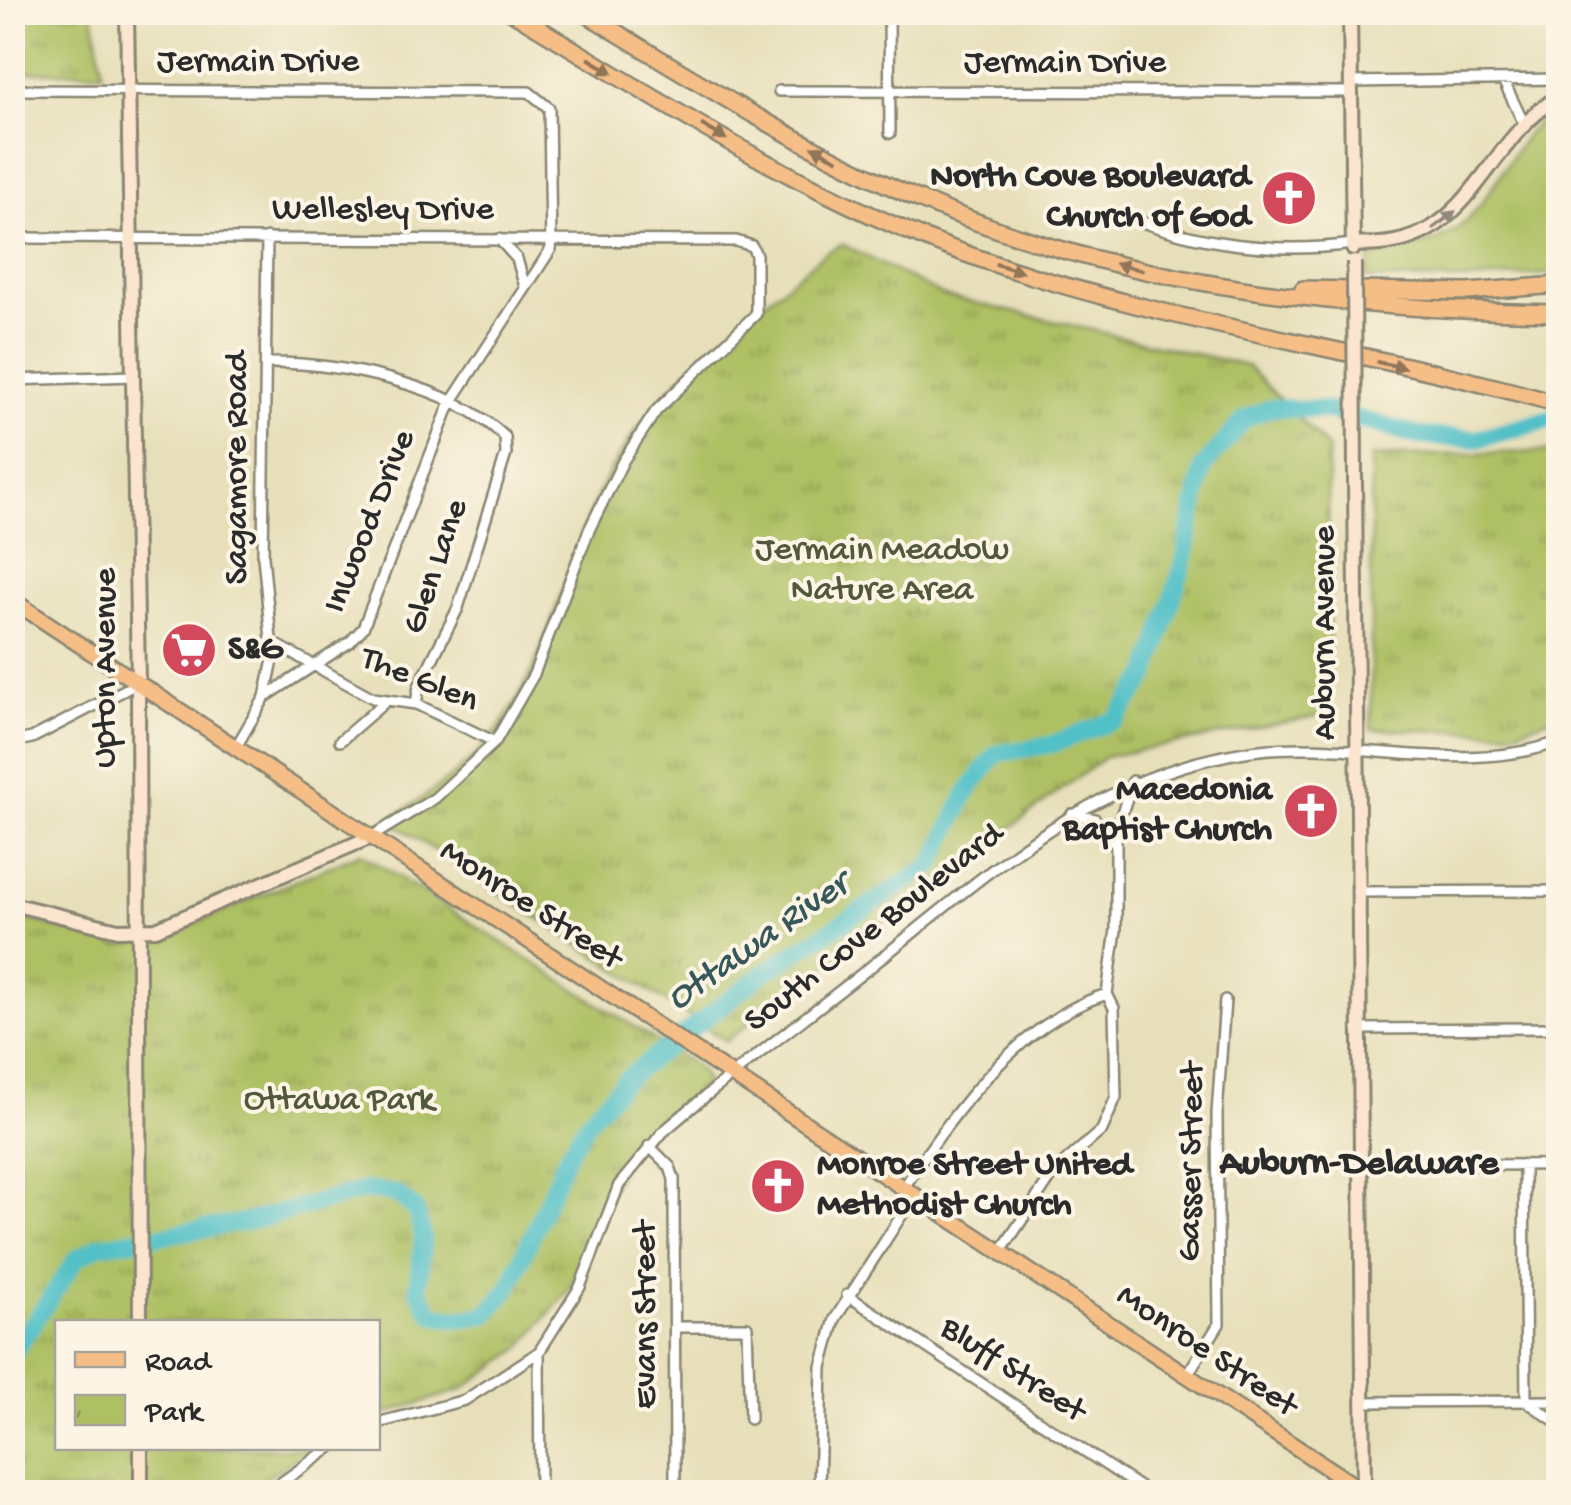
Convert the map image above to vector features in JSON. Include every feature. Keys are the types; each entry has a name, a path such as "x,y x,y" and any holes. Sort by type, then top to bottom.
{"highway":[{"path":"512,12 782,170 924,238 1090,293 1558,401"},
{"path":"583,12 801,141 923,200 1078,254 1224,286 1396,309 1558,313"},
{"path":"1224,286 1467,292 1558,285"}],"main road":[{"name":"Monroe Street","path":"12,600 1364,1492"}],"street":[{"name":"Upton Avenue","path":"128,12 138,683 140,1320"},
{"path":"888,12 890,133"},
{"name":"Auburn Avenue","path":"1350,12 1364,1492"},
{"name":"Jermain Drive","path":"778,91 1351,87 1558,79"},
{"path":"1503,80 1525,126"},
{"name":"Jermain Drive","path":"12,90 528,92 546,102 550,115"},
{"path":"1129,217 1196,240 1230,245 1397,243 1433,230 1457,210 1525,126 1558,97"},
{"name":"Inwood Drive","path":"236,747 265,697 350,642 372,611 450,404 550,249 550,115"},
{"name":"Wellesley Drive","path":"12,238 551,239 736,241 752,246 756,255 756,314 656,412 623,461 588,530 534,674 495,742"},
{"name":"Sagamore Road","path":"265,697 273,660 264,576 266,238"},
{"path":"498,239 517,259 526,286"},
{"path":"266,364 343,367 413,387 450,404"},
{"path":"12,380 134,376"},
{"name":"Glen Lane","path":"416,704 419,686 458,608 507,445 497,429 450,404"},
{"name":"The Glen","path":"270,642 386,701 416,704 495,742"},
{"path":"12,742 32,738 138,683"},
{"path":"340,741 386,701"},
{"path":"12,904 138,932 180,922 371,837 435,798 495,742"},
{"name":"South Cove Boulevard","path":"380,1422 466,1400 539,1352 580,1287 619,1185 649,1146 726,1071 1072,814 1133,781 1251,752 1319,746 1502,757 1558,742"},
{"path":"1000,1251 1056,1171 1110,1118 1118,1057 1114,1008 1106,994 1116,930 1116,830 1133,781"},
{"path":"1072,814 1084,815 1104,826 1115,849"},
{"path":"1358,892 1558,891"},
{"path":"819,1492 822,1367 835,1319 944,1125 978,1085 1080,1003 1106,994"},
{"name":"Gasser Street","path":"1187,1375 1219,1324 1217,1114 1225,1000"},
{"path":"1358,1029 1558,1028"},
{"name":"Evans Street","path":"649,1146 670,1167 674,1192 675,1492"},
{"path":"1359,1164 1558,1165"},
{"path":"1524,1165 1526,1402"},
{"name":"Bluff Street","path":"848,1295 1147,1492"},
{"path":"674,1327 747,1326 750,1419"},
{"path":"539,1352 540,1492"},
{"path":"1363,1402 1558,1401"},
{"path":"1526,1402 1558,1423"},
{"path":"141,1450 141,1492"},
{"path":"268,1492 327,1450"}],"green space":[{"path":"12,13 93,13 103,72 13,72"},
{"path":"1558,105 1558,273 1469,280 1366,279 1370,258 1432,242 1465,222 1519,145"},
{"name":"Jermain Meadow Nature Area","path":"842,244 944,296 1247,366 1328,448 1329,714 1105,757 726,1041 388,820 467,764 512,708 546,637 600,490 640,425 713,346 825,253"},
{"path":"1558,451 1558,715 1513,732 1371,729 1371,457"},
{"name":"Ottawa Park","path":"361,853 699,1068 707,1084 654,1124 622,1164 571,1287 521,1348 461,1390 380,1415 380,1320 55,1320 55,1450 310,1450 242,1492 13,1492 12,914 118,946 161,938"}],"waterway":[{"name":"Ottawa River","path":"12,1355 77,1258 101,1245 247,1222 366,1190 396,1194 415,1209 423,1236 418,1289 432,1314 456,1319 486,1315 509,1288 567,1155 590,1118 627,1078 765,972 933,865 966,794 996,754 1053,744 1115,720 1148,676 1183,565 1203,467 1245,419 1270,408 1327,410 1419,436 1477,439 1558,417"}],"place":[{"name":"North Cove Boulevard Church of God","path":"1289,198"},
{"name":"S&G","path":"189,650"},
{"name":"Macedonia Baptist Church","path":"1311,811"},
{"name":"Monroe Street United Methodist Church","path":"778,1186"}],"district":[{"name":"Auburn-Delaware","path":"1359,1165"}]}
